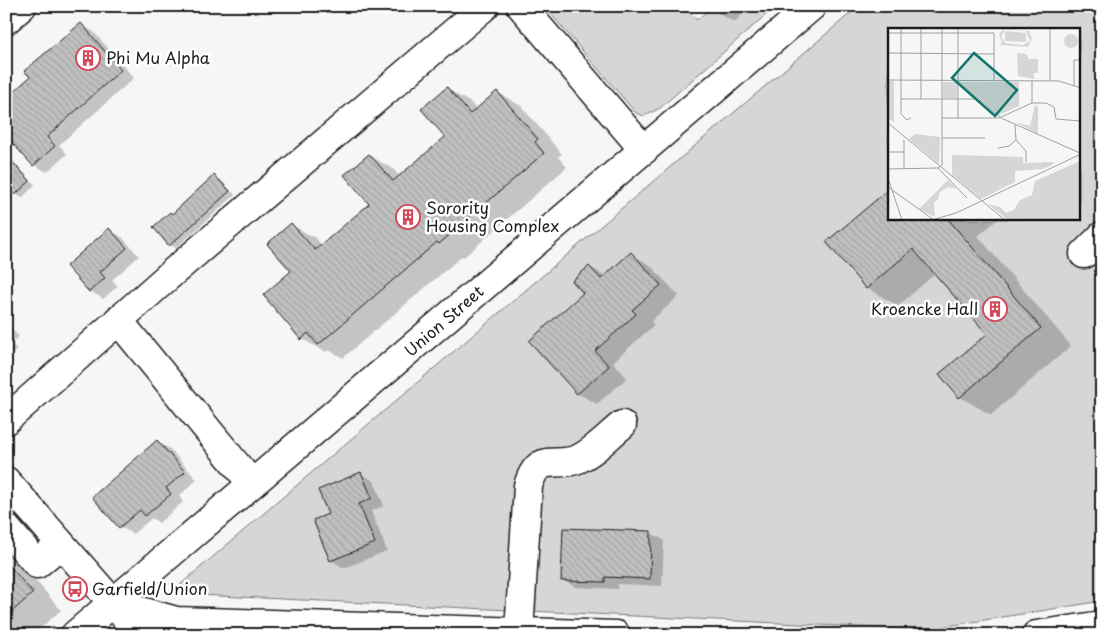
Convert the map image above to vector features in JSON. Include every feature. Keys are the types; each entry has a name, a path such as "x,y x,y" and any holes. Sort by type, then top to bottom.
{"street":[{"path":"6,20 22,6"},
{"path":"6,420 118,320 484,6"},
{"path":"521,6 644,150"},
{"name":"Union Street","path":"75,635 812,6"},
{"path":"118,320 252,484"},
{"path":"519,632 528,486 532,474 541,464 551,461 569,462 580,458 596,448 622,425"},
{"path":"6,481 141,635"},
{"path":"6,528 37,564 60,544"},
{"path":"112,603 176,621 616,635"},
{"path":"1036,635 1102,625"}],"shaded area":[{"path":"544,6 684,6 697,20 713,6 776,6 660,108 644,116 636,113"},
{"path":"859,6 1102,6 1102,601 923,630 178,594 181,584"}],"building":[{"path":"81,23 121,70 47,137 55,146 33,166 6,136 6,98 30,77 24,71"},
{"name":"Sorority Housing Complex","path":"447,87 470,114 497,91 538,139 535,142 544,153 318,345 308,333 301,340 263,295 291,271 267,244 291,223 315,250 369,204 344,175 369,154 393,181 445,137 421,109"},
{"path":"6,155 30,181 15,195 6,186"},
{"path":"214,175 230,191 169,246 153,227 170,212 172,214"},
{"name":"Kroencke Hall","path":"888,190 888,220 949,220 1041,328 959,398 939,374 987,334 913,249 866,289 826,242"},
{"path":"109,228 127,248 100,272 105,278 89,292 66,266"},
{"path":"631,252 661,285 632,310 636,314 595,351 609,366 577,394 529,341 583,293 572,281 589,266 601,279"},
{"path":"157,440 185,472 166,488 171,494 145,516 140,510 119,528 92,497"},
{"path":"361,472 372,498 359,504 375,543 330,561 313,520 328,514 318,490"},
{"path":"563,528 651,531 650,579 605,577 605,582 561,581"},
{"path":"6,562 33,593 6,617"}],"place":[{"name":"Phi Mu Alpha","path":"88,58"},
{"name":"Sorority Housing Complex","path":"408,217"},
{"name":"Kroencke Hall","path":"995,309"},
{"name":"Garfield/Union","path":"75,589"}]}
